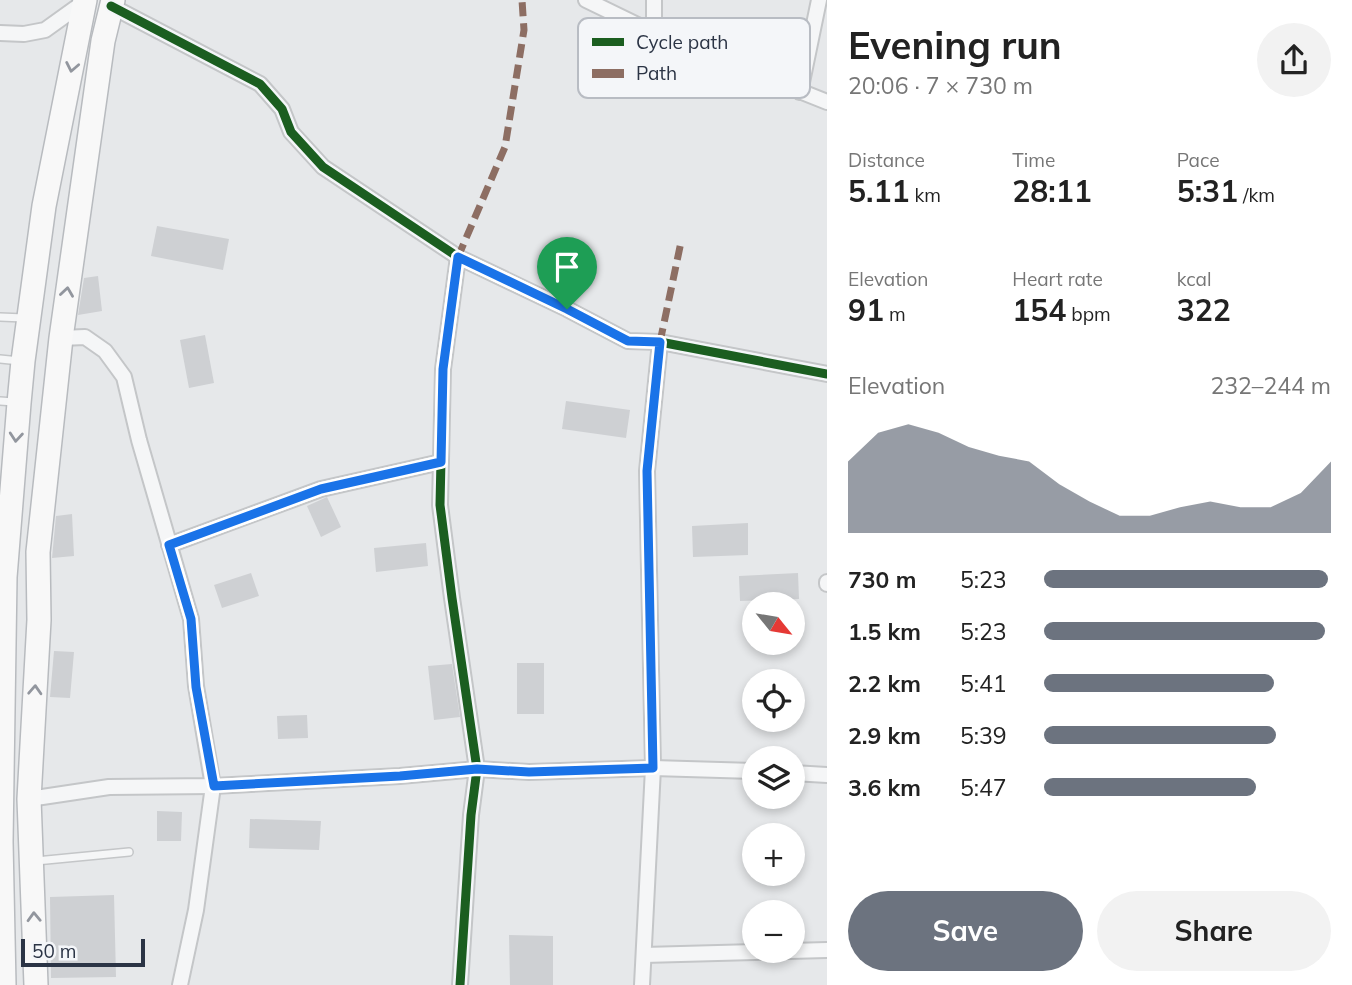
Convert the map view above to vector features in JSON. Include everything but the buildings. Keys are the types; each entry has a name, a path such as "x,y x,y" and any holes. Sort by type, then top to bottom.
{"highway":[{"path":"4,985 0,842 2,577 11,360 29,318 44,206 84,1"},
{"path":"36,985 29,799 39,620 38,552 61,338 103,41 112,3"}],"street":[{"path":"586,0 623,18"},
{"path":"654,0 654,18"},
{"path":"810,44 819,0"},
{"path":"0,33 24,34 45,30 84,1"},
{"path":"112,3 260,84 282,109 291,132 323,167 458,257 628,341 660,342 827,374"},
{"path":"810,96 827,102"},
{"path":"458,257 443,369 440,505 477,769 471,815 460,985"},
{"path":"61,338 85,337 105,351 124,377 139,440 191,619 196,687 214,786 196,910 180,985"},
{"path":"642,985 653,768 647,471 660,342"},
{"path":"169,545 321,489 441,462"},
{"path":"29,799 109,788 214,786 477,769 529,772 653,768 742,771"},
{"path":"805,774 827,775"},
{"path":"644,955 827,950"}],"lane":[{"path":"0,317 29,318"},
{"path":"32,862 129,852"}],"marked path":[{"path":"458,257 505,147 524,30 522,0"},
{"path":"660,342 681,242"}],"cycle path":[{"path":"111,6 260,84 282,109 291,132 323,167 458,257 628,341 660,342 827,374"},
{"path":"458,257 443,369 440,505 477,769 471,815 460,985"}],"route":[{"path":"458,257 567,309 628,341 660,342 647,471 653,768 529,772 477,769 214,786 196,687 191,619 169,545 321,489 441,462 443,369 458,257"}]}
